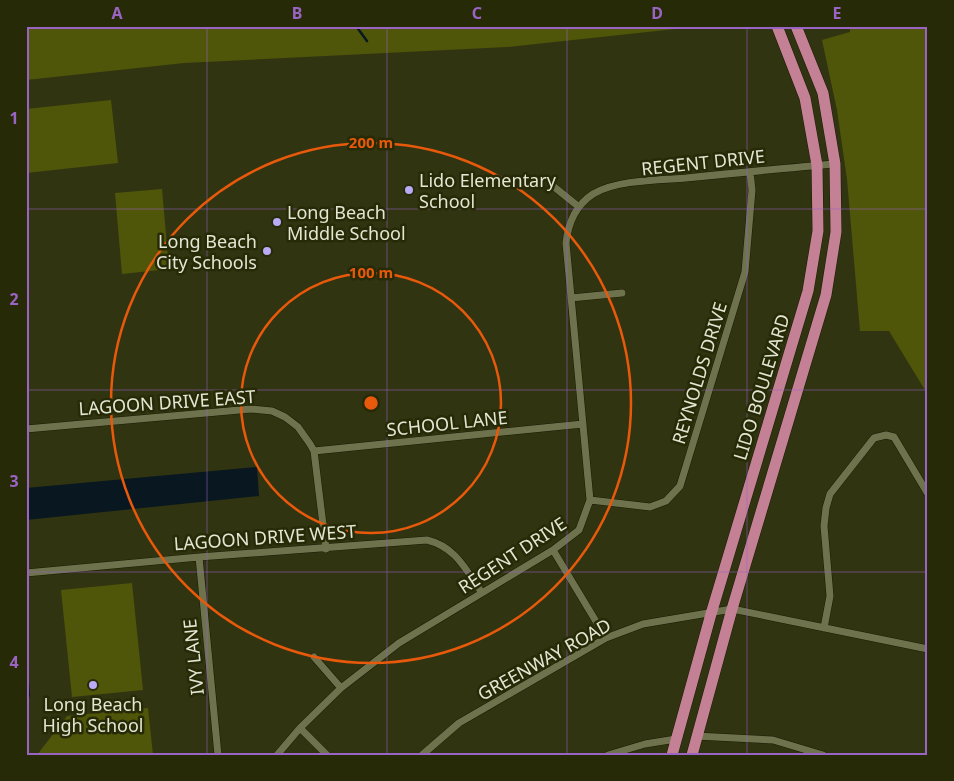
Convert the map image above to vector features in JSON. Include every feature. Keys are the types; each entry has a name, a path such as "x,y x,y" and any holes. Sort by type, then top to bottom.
{"highway":[{"name":"LIDO BOULEVARD","path":"672,755 711,614 808,291 818,231 817,166 805,98 777,26"},
{"name":"LIDO BOULEVARD","path":"692,755 732,609 826,295 836,232 835,164 823,93 796,26"}],"street":[{"name":"REGENT DRIVE","path":"277,755 300,728 341,688 399,643 553,550 579,530 590,500 566,243 569,225 579,207 591,195 607,189 643,182 835,164"},
{"name":"REYNOLDS DRIVE","path":"590,500 650,507 666,501 680,486 745,272 752,190 750,172"},
{"path":"553,186 579,207"},
{"path":"571,298 622,293"},
{"name":"LAGOON DRIVE EAST","path":"26,429 262,409 278,414 292,422 306,436 314,451 326,548"},
{"name":"SCHOOL LANE","path":"314,451 583,424"},
{"path":"824,628 830,596 824,526 830,494 874,438 886,435 894,437 928,494"},
{"name":"LAGOON DRIVE WEST","path":"26,573 416,540 436,542 456,555 482,593"},
{"path":"553,550 606,638"},
{"name":"IVY LANE","path":"198,557 218,755"},
{"name":"GREENWAY ROAD","path":"422,755 459,723 606,638 643,624 732,609 928,649"},
{"path":"314,657 341,688"},
{"path":"300,728 327,755"},
{"path":"696,736 760,738 798,746 823,755"},
{"path":"608,755 645,744 676,738"},
{"path":"795,755 798,746"}],"green space":[{"path":"26,26 703,26 507,47 184,63 26,80"},
{"path":"850,26 928,26 928,395 889,331 860,331 847,179 837,110 822,40 850,32"},
{"path":"111,100 118,163 26,173 26,109"},
{"path":"162,189 169,269 122,274 115,193"},
{"path":"132,583 143,690 72,697 61,590"},
{"path":"148,708 153,755 37,755 67,716"}],"water":[{"path":"257,467 259,496 26,520 26,488"},
{"path":"26,637 30,695 26,708"}],"waterway":[{"path":"356,26 367,41"}],"place":[{"name":"Lido Elementary School","path":"409,190"},
{"name":"Long Beach Middle School","path":"277,222"},
{"name":"Long Beach City Schools","path":"267,251"},
{"name":"Long Beach High School","path":"93,685"}]}
